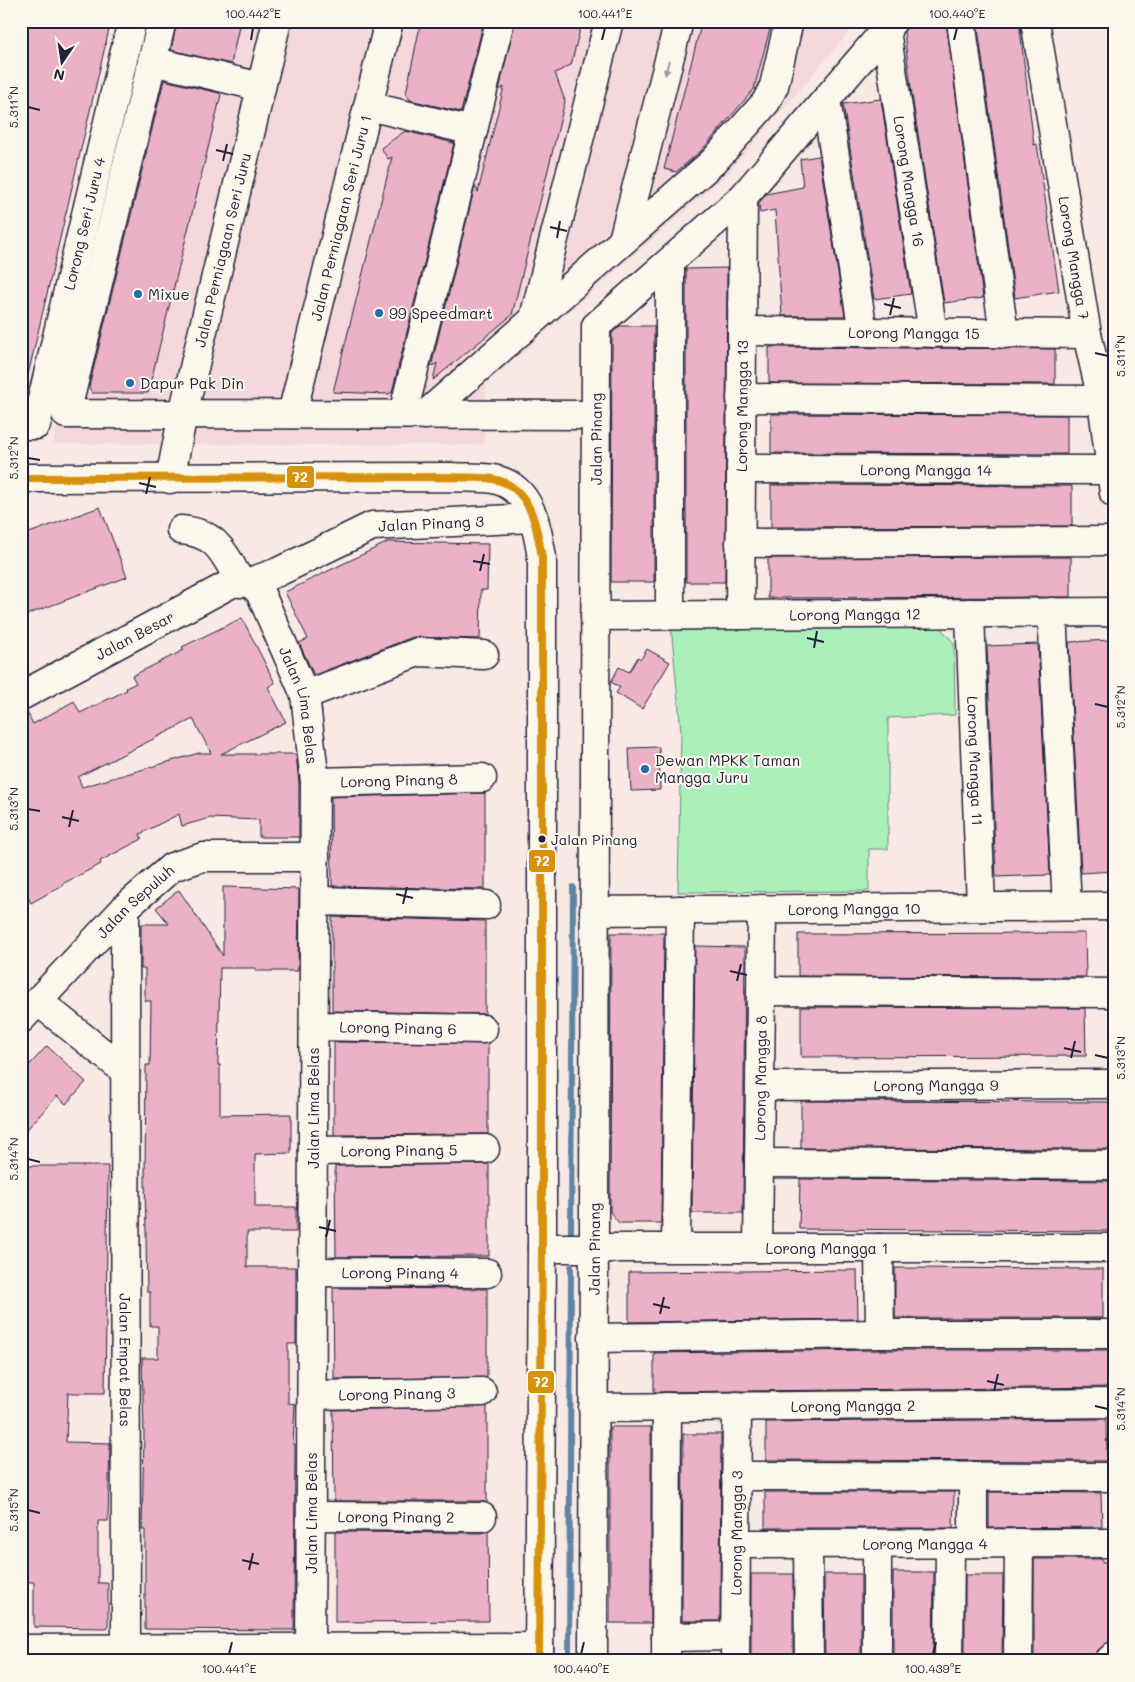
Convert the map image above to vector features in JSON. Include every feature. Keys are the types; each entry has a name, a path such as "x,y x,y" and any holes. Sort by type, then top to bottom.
{"street":[{"name":"Lorong Seri Juru 4","path":"28,425 132,21"},
{"path":"162,21 66,414 596,415"},
{"name":"Jalan Perniagaan Seri Juru","path":"170,479 182,414 277,21"},
{"name":"Jalan Perniagaan Seri Juru 1","path":"292,414 389,21"},
{"path":"414,415 473,131 500,21"},
{"path":"534,318 609,21"},
{"path":"623,240 679,21"},
{"path":"414,415 478,366 714,161 766,102 774,86 789,21"},
{"path":"961,21 1004,334"},
{"name":"Lorong Mangga 7","path":"1035,21 1087,334 1102,400 1112,481"},
{"path":"670,615 670,262 743,197 890,26"},
{"name":"Lorong Mangga 16","path":"890,26 933,333"},
{"path":"152,61 261,87"},
{"path":"826,100 863,332"},
{"path":"368,106 473,131"},
{"name":"Lorong Mangga 13","path":"740,615 743,197"},
{"name":"Jalan Pinang","path":"592,1661 596,326 670,262"},
{"name":"Lorong Mangga 15","path":"742,331 1087,334"},
{"path":"478,366 474,385 477,402 486,415"},
{"path":"741,398 1102,400"},
{"name":"Lorong Mangga 14","path":"741,469 1112,481"},
{"path":"21,478 451,477 494,479 510,486 521,494 534,518 542,558 542,1248 539,1654 21,1649"},
{"name":"Jalan Pinang 3","path":"246,583 278,572 372,526 534,518"},
{"name":"Jalan Lima Belas","path":"181,530 193,531 220,546 246,583 260,592 305,695 316,782 311,1516 300,1652"},
{"path":"740,543 1114,541"},
{"name":"Jalan Besar","path":"21,696 232,583 246,583"},
{"path":"1052,612 1067,906"},
{"name":"Lorong Mangga 12","path":"595,616 1114,612"},
{"name":"Lorong Mangga 11","path":"970,613 981,907"},
{"path":"305,695 418,652 484,656"},
{"name":"Lorong Pinang 8","path":"316,782 482,778"},
{"name":"Jalan Sepuluh","path":"30,1010 125,908 172,867 203,857 315,857"},
{"path":"314,901 486,905"},
{"name":"Lorong Mangga 10","path":"594,911 1114,906"},
{"name":"Jalan Empat Belas","path":"125,908 126,1649"},
{"name":"Lorong Mangga 8","path":"758,1248 762,909"},
{"path":"676,1246 680,910"},
{"path":"761,991 1114,993"},
{"path":"30,1010 125,1071"},
{"name":"Lorong Pinang 6","path":"314,1026 483,1030"},
{"name":"Lorong Mangga 9","path":"760,1086 1114,1084"},
{"name":"Lorong Pinang 5","path":"313,1151 485,1149"},
{"path":"759,1163 1114,1165"},
{"name":"Lorong Mangga 1","path":"542,1248 676,1246 758,1248 1114,1248"},
{"path":"879,1248 880,1334"},
{"name":"Lorong Pinang 4","path":"312,1272 487,1273"},
{"path":"593,1338 880,1334 1114,1334"},
{"name":"Lorong Pinang 3","path":"312,1395 482,1392"},
{"name":"Lorong Mangga 2","path":"593,1408 1114,1403"},
{"name":"Lorong Mangga 3","path":"735,1648 737,1406"},
{"path":"667,1407 666,1649 735,1648"},
{"path":"736,1476 1114,1476"},
{"path":"949,1661 962,1544 973,1476"},
{"name":"Lorong Pinang 2","path":"311,1516 482,1517"},
{"name":"Lorong Mangga 4","path":"736,1544 1114,1543"},
{"path":"808,1544 808,1661"},
{"path":"877,1544 877,1661"},
{"path":"1018,1661 1019,1544"},
{"path":"1109,1661 1114,1656"}],"shaded area":[{"path":"152,21 859,21 726,175 486,384 484,445 53,444"}],"green space":[{"path":"937,624 954,643 955,715 888,718 888,849 869,849 869,891 678,892 681,731 671,626"}],"building":[{"path":"21,21 111,21 28,375 21,374"},
{"path":"177,21 240,21 231,64 171,50"},
{"path":"421,21 484,21 461,112 410,100 406,93"},
{"path":"515,21 582,21 571,65 555,73 565,101 512,315 433,380 437,363 431,367 475,186 478,192 504,87 499,90"},
{"path":"702,21 772,21 754,89 702,150 676,172 664,169"},
{"path":"908,21 946,21 983,298 944,303 912,95 904,32"},
{"path":"977,21 1019,21 1034,145 1037,144 1059,291 1015,298"},
{"path":"164,80 221,95 148,393 92,393 89,387"},
{"path":"881,99 911,294 874,299 843,104"},
{"path":"405,131 454,143 392,392 389,394 333,392 392,157 388,159 381,148"},
{"path":"819,156 845,316 782,316 775,210 760,213 759,203 766,194 803,187 800,159"},
{"path":"727,268 725,582 686,582 686,269"},
{"path":"620,326 654,326 654,582 611,582 612,333"},
{"path":"769,347 1055,349 1055,384 769,383"},
{"path":"771,414 1067,415 1067,454 771,453"},
{"path":"771,485 1072,486 1072,526 771,527"},
{"path":"100,507 127,577 26,615 21,603 21,536"},
{"path":"388,542 488,544 487,590 481,590 480,639 413,637 314,675 299,643 308,639 285,592"},
{"path":"1071,557 1071,597 768,598 768,558"},
{"path":"242,618 275,683 268,687 286,722 221,754 296,754 299,783 299,837 259,837 259,820 210,818 182,826 179,814 140,834 142,839 100,861 101,864 62,884 31,903 21,886 21,712 26,710 33,724 74,701 80,713 127,690 126,688 136,683 132,676 184,650 182,647","holes":["193,719 211,753 199,753 82,787 78,777"]},
{"path":"1112,640 1114,677 1114,871 1081,873 1069,642"},
{"path":"1038,644 1050,875 996,877 987,646"},
{"path":"647,649 670,662 642,709 616,693 620,687 611,682 619,667 629,672 638,657 641,659"},
{"name":"Dewan MPKK Taman Mangga Juru","path":"659,747 660,790 631,791 629,748"},
{"path":"485,793 485,889 332,886 331,797"},
{"path":"223,887 299,889 298,971 256,971 256,968 220,968 218,1065 220,1065 220,1115 291,1114 291,1153 255,1154 255,1207 296,1207 296,1232 247,1232 247,1267 296,1267 296,1344 288,1344 288,1403 295,1404 293,1444 295,1444 294,1630 145,1629 145,1530 142,1530 144,1434 142,1358 158,1358 158,1326 150,1326 150,1292 147,1292 146,1065 150,1065 151,1001 145,1001 145,969 141,969 141,924 169,924 156,908 179,890 223,956"},
{"path":"332,917 485,921 485,1014 332,1011"},
{"path":"611,933 664,933 661,1223 619,1223 610,1212"},
{"path":"1085,933 1086,977 798,976 798,934"},
{"path":"695,946 745,947 743,1213 692,1213"},
{"path":"801,1007 1085,1008 1086,1056 801,1057"},
{"path":"334,1042 488,1043 488,1134 334,1135"},
{"path":"47,1046 86,1082 66,1104 57,1096 21,1136 21,1074"},
{"path":"801,1101 1114,1102 1114,1149 801,1148"},
{"path":"489,1164 489,1256 336,1257 335,1166"},
{"path":"21,1166 108,1166 105,1393 68,1393 66,1442 110,1443 108,1521 98,1521 98,1583 108,1583 108,1628 34,1627 34,1582 21,1582"},
{"path":"800,1179 1114,1181 1114,1231 799,1229"},
{"path":"895,1268 1103,1269 1103,1318 895,1318"},
{"path":"857,1270 858,1319 629,1322 629,1272"},
{"path":"333,1288 487,1289 487,1378 334,1379"},
{"path":"880,1350 1114,1350 1114,1387 654,1392 654,1353"},
{"path":"487,1406 487,1503 482,1501 334,1501 333,1410"},
{"path":"1106,1419 1107,1461 766,1460 766,1422"},
{"path":"610,1427 651,1427 651,1623 610,1623"},
{"path":"683,1434 721,1434 720,1621 682,1621"},
{"path":"765,1492 954,1492 953,1528 765,1528"},
{"path":"989,1492 1101,1493 1102,1527 989,1528"},
{"path":"488,1531 489,1621 335,1622 335,1532 482,1533"},
{"path":"1034,1559 1102,1559 1102,1562 1114,1562 1114,1630 1111,1641 1098,1650 1094,1656 1094,1661 1034,1661"},
{"path":"893,1572 934,1572 933,1661 893,1661"},
{"path":"751,1574 793,1574 793,1661 751,1661"},
{"path":"824,1574 861,1574 861,1661 825,1661"},
{"path":"965,1575 1003,1575 1002,1661 965,1661"}],"waterway":[{"path":"571,1233 573,887"},
{"path":"569,1661 571,1267"}],"transit line":[{"name":"72","path":"21,478 483,478 506,483 516,490 530,510 538,534 542,558 542,1248 539,1661"}],"place":[{"name":"Mixue","path":"138,294"},
{"name":"99 Speedmart","path":"379,313"},
{"name":"Dapur Pak Din","path":"130,383"},
{"name":"Dewan MPKK Taman Mangga Juru","path":"645,769"},
{"name":"Jalan Pinang","path":"542,839"}]}
